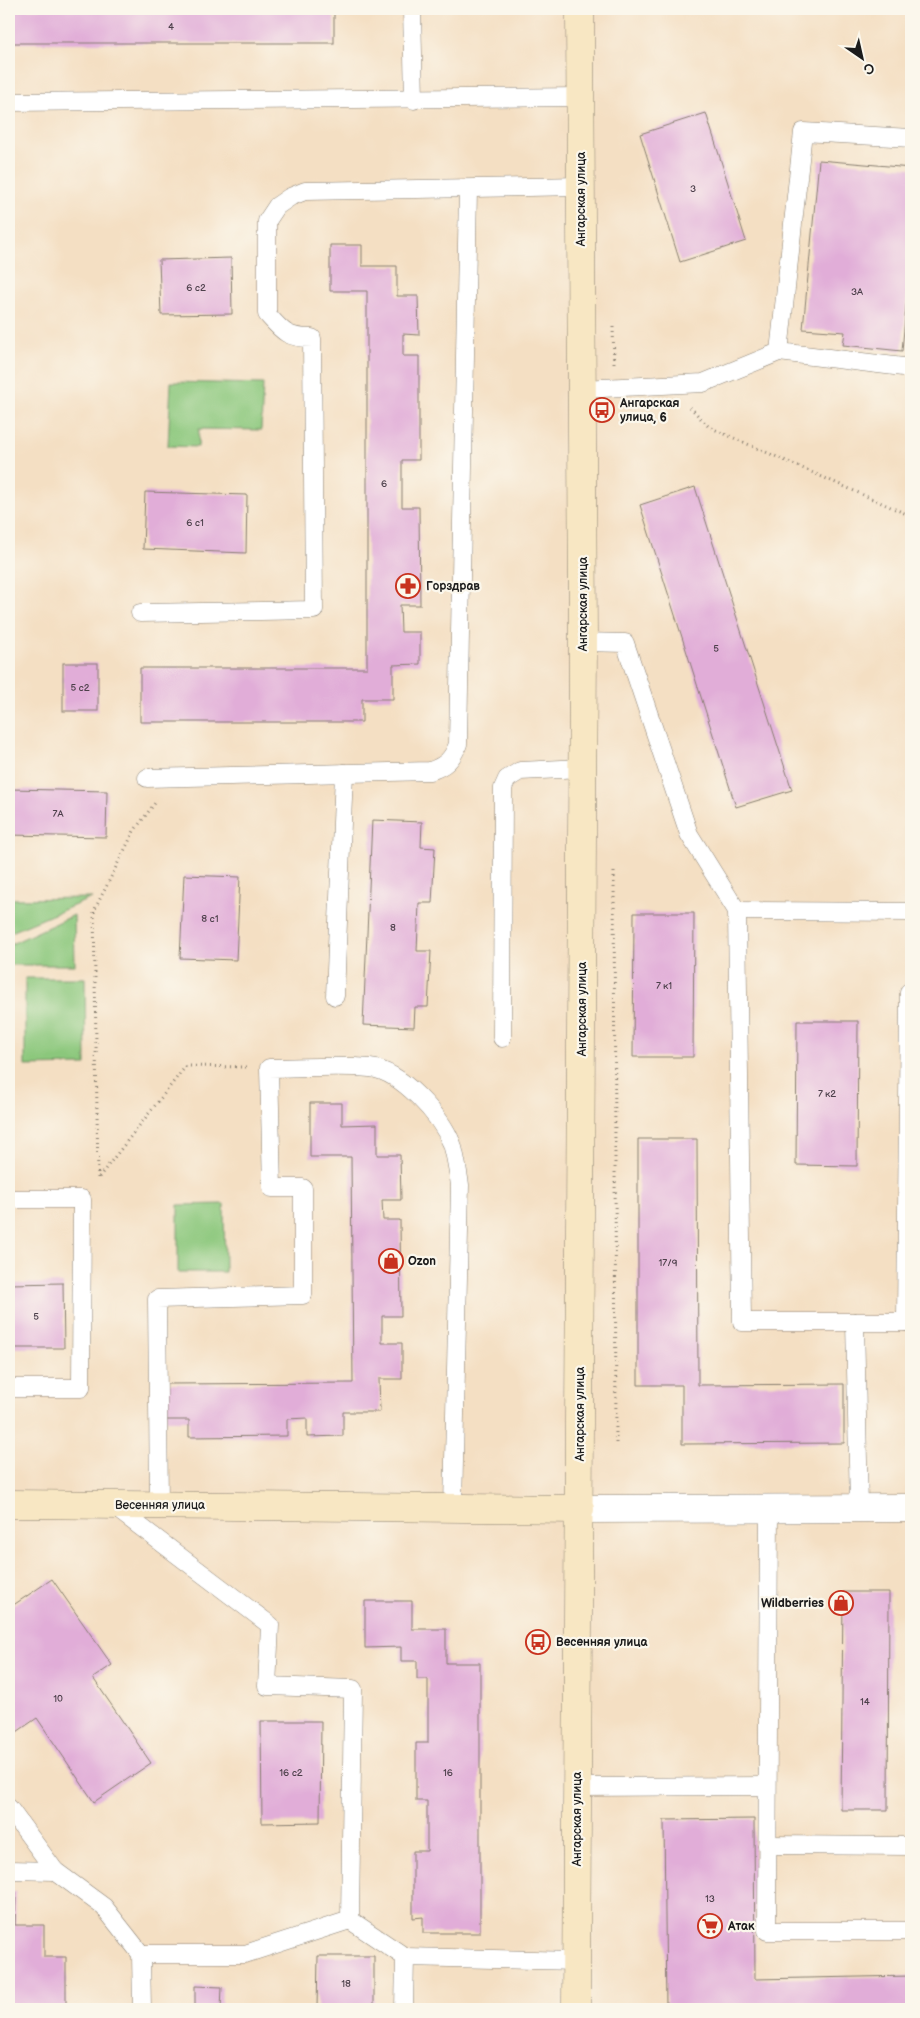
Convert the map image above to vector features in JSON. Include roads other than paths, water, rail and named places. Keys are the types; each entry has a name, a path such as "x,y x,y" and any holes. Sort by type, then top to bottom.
{"street":[{"name":"Ангарская улица","path":"576,2009 583,768 580,9"},
{"name":"Весенняя улица","path":"9,1504 911,1508"}],"lane":[{"path":"412,9 414,100"},
{"path":"9,102 414,100 581,97"},
{"path":"779,352 803,132 911,138"},
{"path":"140,613 314,610 312,338 296,338 280,328 268,314 267,222 277,206 290,197 305,191 581,186"},
{"path":"147,778 430,771 443,767 453,758 458,744 468,188"},
{"path":"582,389 703,383 779,352 911,368"},
{"path":"583,642 625,643 689,834 737,911 742,1322 909,1322 910,992"},
{"path":"502,1038 503,788 507,778 520,771 583,768"},
{"path":"335,996 344,773"},
{"path":"737,911 910,912"},
{"path":"159,1505 157,1299 303,1295 303,1188 272,1188 269,1068 372,1068 394,1077 427,1106 451,1143 460,1186 453,1507"},
{"path":"9,1199 82,1199 81,1388 9,1388"},
{"path":"855,1322 859,1508"},
{"path":"112,1505 270,1625 267,1686 353,1689 350,1920"},
{"path":"769,1508 767,1931 911,1931"},
{"path":"578,1787 767,1786"},
{"path":"9,1808 54,1871 104,1907 141,1954 142,2009"},
{"path":"767,1845 911,1846"},
{"path":"9,1870 54,1871"},
{"path":"141,1954 245,1954 350,1920"},
{"path":"350,1920 405,1957 576,1961"},
{"path":"404,2009 405,1957"}],"place":[{"name":"Ангарская улица, 6","path":"602,410"},
{"name":"Горздрав","path":"408,586"},
{"name":"Ozon","path":"391,1261"},
{"name":"Wildberries","path":"841,1603"},
{"name":"Весенняя улица","path":"538,1642"},
{"name":"Атак","path":"710,1926"}]}
